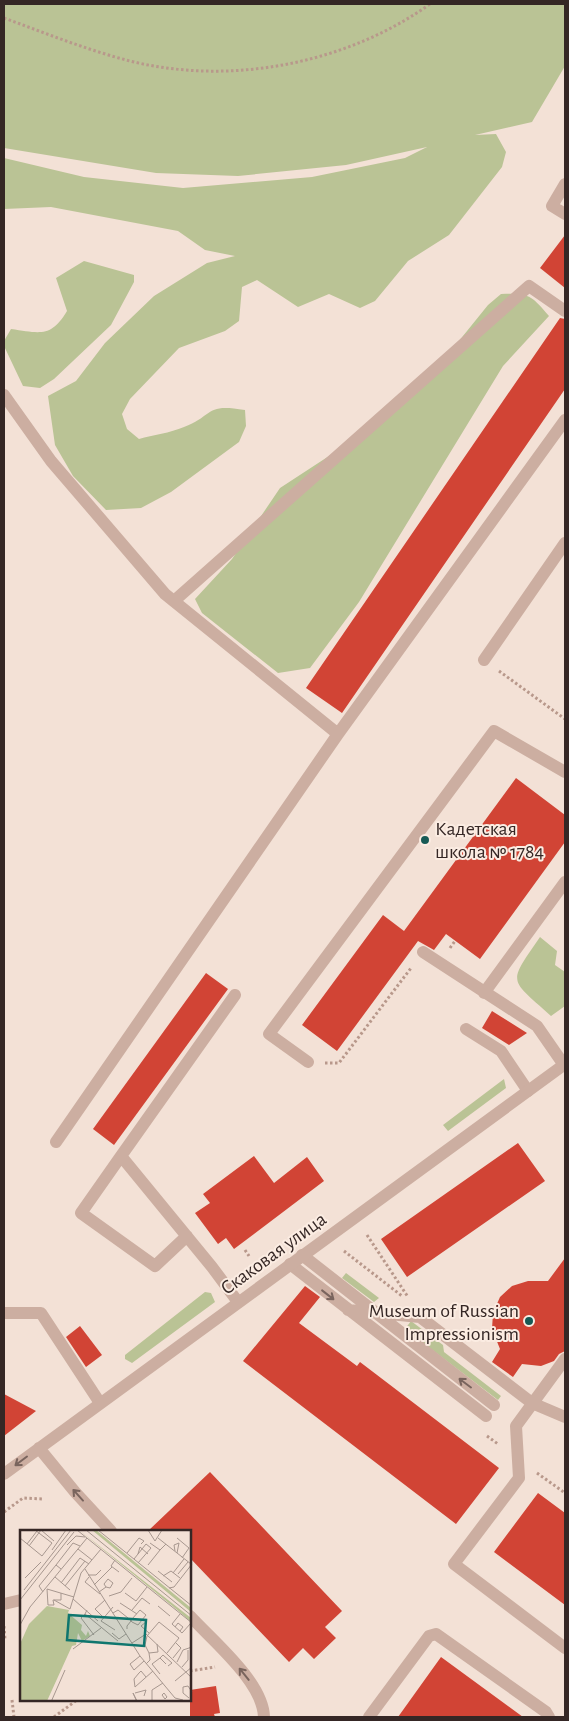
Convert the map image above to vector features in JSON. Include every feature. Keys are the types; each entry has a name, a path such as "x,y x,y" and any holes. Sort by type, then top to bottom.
{"street":[{"path":"565,184 552,206 565,214"},
{"path":"174,601 529,286 565,310"},
{"path":"4,395 73,488 165,594 338,734"},
{"path":"56,1142 338,734 565,420"},
{"path":"484,660 565,543"},
{"path":"308,1062 269,1034 494,731 565,772"},
{"path":"484,993 565,882"},
{"path":"424,952 537,1026 564,1065"},
{"path":"187,1236 155,1266 81,1213 235,995"},
{"path":"466,1029 501,1051 528,1091"},
{"name":"Скаковая улица","path":"4,1474 564,1065"},
{"path":"121,1156 238,1302"},
{"path":"302,1256 494,1405"},
{"path":"290,1264 486,1416"},
{"path":"348,1310 420,1317 532,1404 565,1417"},
{"path":"4,1313 41,1313 100,1403"},
{"path":"565,1359 516,1426 519,1478 454,1564 565,1648"},
{"path":"39,1448 75,1492 110,1530"},
{"path":"4,1604 20,1600"},
{"path":"191,1617 249,1680 261,1698 264,1717"},
{"path":"370,1717 429,1636 436,1634 546,1712 549,1717"}],"path":[{"path":"4,18 95,51 131,61 168,68 243,70 280,65 352,46 386,30 430,4"},
{"path":"484,660 565,719"},
{"path":"308,1062 338,1063 424,952"},
{"path":"344,1251 412,1304 367,1234"},
{"path":"245,1250 249,1256"},
{"path":"4,1512 23,1498 42,1499"},
{"path":"4,1626 5,1640"},
{"path":"12,1700 14,1717"},
{"path":"54,1717 76,1701"}],"green space":[{"path":"4,4 565,4 565,66 532,122 475,135 496,134 506,152 502,167 449,235 408,261 375,301 360,308 329,294 298,307 257,280 242,287 239,321 225,331 179,348 130,399 122,414 127,429 139,439 184,427 216,409 232,408 245,410 246,426 239,442 171,492 141,508 106,510 73,476 55,445 48,396 76,381 105,343 154,296 207,263 235,256 205,250 178,231 51,207 4,209 4,158 84,177 183,188 312,177 405,158 427,147 346,165 238,176 156,173 4,148"},
{"path":"84,261 134,275 134,282 111,325 54,379 40,388 23,386 4,346 4,341 11,329 44,332 56,326 67,311 56,278"},
{"path":"501,294 518,294 529,297 549,316 503,366 359,602 310,668 278,673 202,613 195,599 232,559 280,488 355,439 425,383 488,305"},
{"path":"540,937 557,951 555,965 565,972 565,1006 551,1016 520,987 517,980 522,964"},
{"path":"504,1079 506,1088 448,1131 443,1125"},
{"path":"346,1273 379,1298 374,1302 342,1278"},
{"path":"205,1292 211,1293 215,1302 132,1363 125,1359 125,1355"},
{"path":"411,1321 443,1345 444,1352 501,1396 498,1400 405,1329"}],"building":[{"path":"565,235 565,288 540,268"},
{"path":"560,318 565,319 565,389 342,713 306,688"},
{"path":"516,778 565,815 565,842 480,959 446,934 434,950 418,941 337,1051 302,1025 383,915 404,931"},
{"path":"206,973 228,989 114,1145 93,1129"},
{"path":"492,1011 527,1033 509,1045 482,1028"},
{"path":"518,1143 545,1181 407,1277 381,1239"},
{"path":"254,1156 274,1183 307,1157 324,1181 234,1249 226,1238 218,1244 195,1213 210,1203 203,1194"},
{"name":"Museum of Russian Impressionism","path":"565,1258 565,1351 559,1354 554,1361 541,1366 522,1364 513,1377 492,1362 500,1349 492,1329 493,1313 500,1297 512,1286 528,1281 548,1281"},
{"path":"305,1286 320,1297 299,1323 357,1366 360,1362 499,1468 456,1524 243,1361"},
{"path":"80,1326 102,1355 86,1367 66,1337"},
{"path":"4,1394 36,1411 4,1436"},
{"path":"210,1472 342,1611 325,1627 336,1638 314,1659 303,1648 289,1662 191,1559 191,1530 149,1530"},
{"path":"538,1493 565,1513 565,1605 494,1552"},
{"path":"441,1657 523,1717 398,1717"},
{"path":"216,1686 220,1713 214,1714 215,1717 190,1717 191,1690"}],"place":[{"name":"Кадетская школа № 1784","path":"425,840"},
{"name":"Museum of Russian Impressionism","path":"529,1321"}]}
